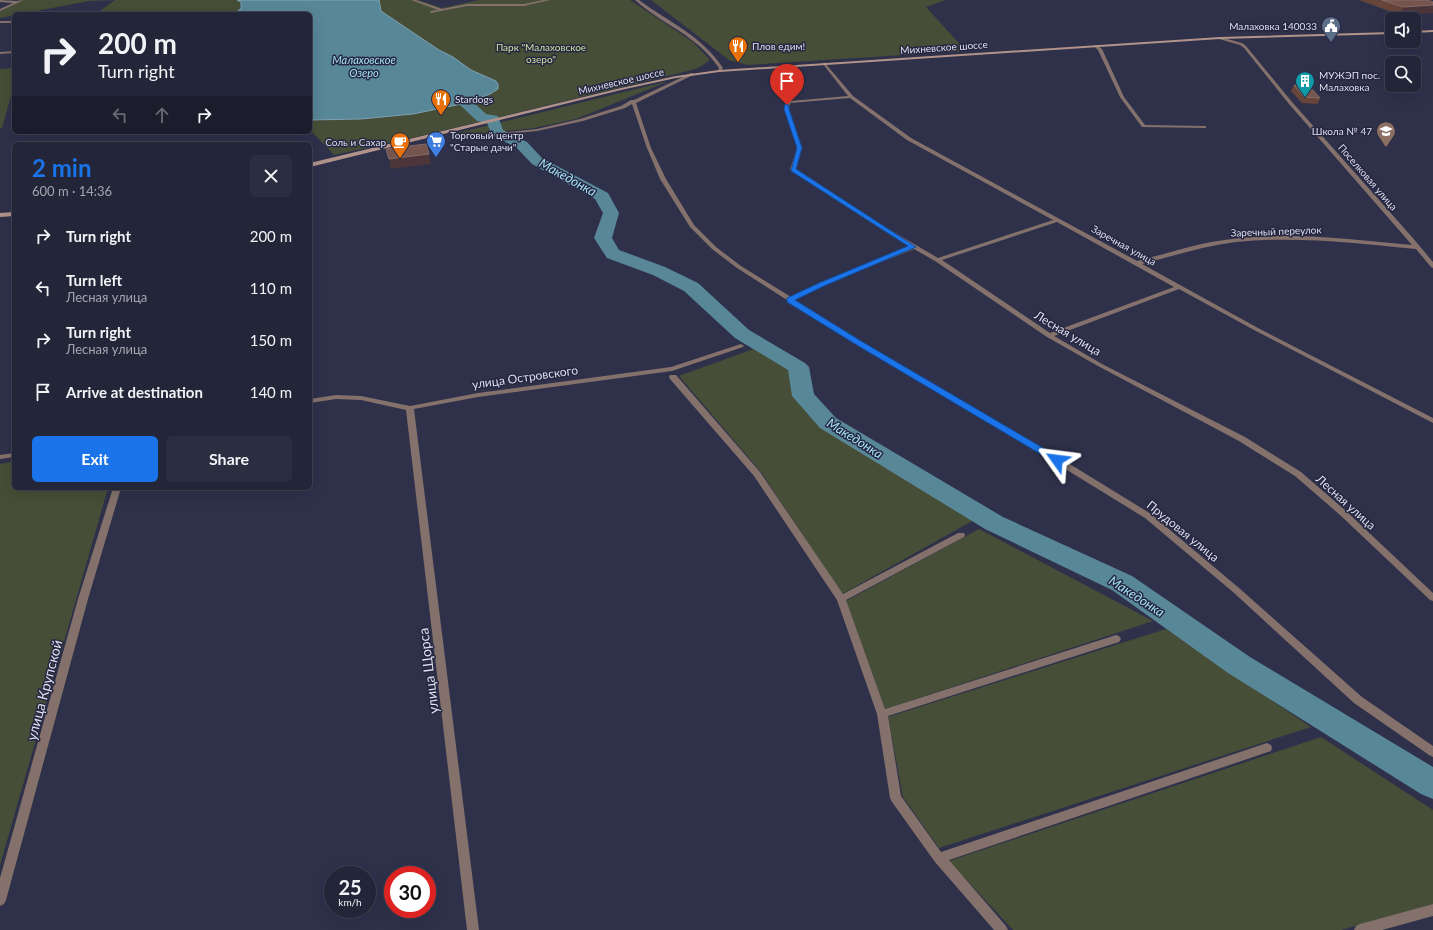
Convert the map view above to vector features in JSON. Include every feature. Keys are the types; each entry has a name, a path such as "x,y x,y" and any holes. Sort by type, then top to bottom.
{"main road":[{"path":"1421,32 1433,31"},
{"name":"Михневское шоссе","path":"312,165 451,132 606,93 692,74 824,63 1220,38 1385,33"},
{"path":"0,215 12,214"}],"street":[{"path":"413,0 438,9 482,0"},
{"path":"431,12 467,5 524,5 548,0"},
{"path":"637,0 702,46 716,59 721,68 719,71"},
{"path":"0,1 20,1"},
{"path":"0,10 20,1"},
{"path":"0,22 12,22"},
{"name":"Поселковая улица","path":"1220,38 1241,44 1245,47 1275,87 1311,125 1433,266"},
{"path":"1096,46 1100,49 1122,97 1144,126 1204,127"},
{"path":"0,53 12,52"},
{"name":"Заречная улица","path":"824,63 851,97 909,139 1180,287 1433,421"},
{"path":"490,135 537,130 581,120 623,107 692,74"},
{"name":"Лесная улица","path":"851,97 790,102 787,105 786,109 799,148 793,170 913,247 937,260 1049,336 1100,365 1242,439 1298,474 1343,513 1433,598"},
{"name":"Прудовая улица","path":"633,101 649,148 663,179 692,226 714,248 739,267 858,343 1044,452 1148,516 1236,590 1358,700 1433,752"},
{"path":"937,260 1058,220"},
{"name":"Заречный переулок","path":"1138,263 1211,244 1239,241 1323,238 1417,246"},
{"path":"790,300 821,284 913,247"},
{"path":"1049,336 1180,287"},
{"name":"улица Островского","path":"312,401 336,398 361,398 410,408 478,395 672,369 741,346"},
{"path":"673,377 757,474 841,599 882,714 896,798 939,858 1002,930"},
{"name":"улица Щорса","path":"410,408 473,930"},
{"path":"0,457 12,455"},
{"name":"улица Крупской","path":"0,900 83,599 116,490"},
{"path":"841,599 961,535"},
{"path":"882,714 1116,639"},
{"path":"939,858 1267,748"},
{"path":"1360,930 1433,910"}],"green space":[{"path":"22,0 115,0 89,1 31,12 12,12 12,16 0,18 0,10"},
{"path":"115,0 240,0 241,4 238,12 99,12"},
{"name":"Парк \"Малаховское озеро\"","path":"379,0 418,0 442,8 479,0 630,0 693,42 710,60 698,68 688,71 412,138 334,155 312,132 312,120 361,119 413,114 466,103 496,81 471,70 381,11"},
{"path":"651,0 946,0 926,7 966,51 748,65 729,60"},
{"path":"12,68 12,92 2,128 0,128 0,69"},
{"path":"669,81 576,119 534,128 457,136 453,134"},
{"path":"759,347 794,368 799,397 823,426 974,520 842,594 761,472 679,376"},
{"path":"12,461 12,490 107,490 0,865 0,464"},
{"path":"979,529 1153,621 885,709 846,601"},
{"path":"1166,629 1311,727 939,848 903,797 888,717"},
{"path":"1321,737 1433,810 1433,904 1341,930 1013,930 949,861"}],"water":[{"name":"Малаховское Озеро","path":"237,0 379,0 381,11 471,70 496,81 498,84 498,89 490,94 466,103 413,114 361,119 312,120 312,12 237,12 241,8 241,2"}],"building":[{"path":"1382,0 1428,0 1433,2 1433,5 1403,7"},
{"path":"1294,85 1309,86 1320,98 1304,97"},
{"path":"426,144 429,154 389,159 386,149"}],"waterway":[{"name":"Македонка","path":"438,84 466,103 482,118 493,119 497,132 522,145 537,161 602,196 611,213 603,238 613,254 659,271 691,287 742,334 798,367 803,396 828,423 994,523 1122,583 1239,665 1433,784"}],"place":[{"name":"Малаховка 140033","path":"1331,43"},
{"name":"Плов едим!","path":"738,63"},
{"name":"МУЖЭП пос. Малаховка","path":"1305,98"},
{"name":"Stardogs","path":"441,116"},
{"name":"Школа № 47","path":"1386,148"},
{"name":"Торговый центр \"Старые дачи\"","path":"436,158"},
{"name":"Соль и Сахар","path":"400,159"}],"route":[{"path":"787,105 786,109 799,148 793,170 913,247 821,284 790,300 858,343 1057,460"}]}
